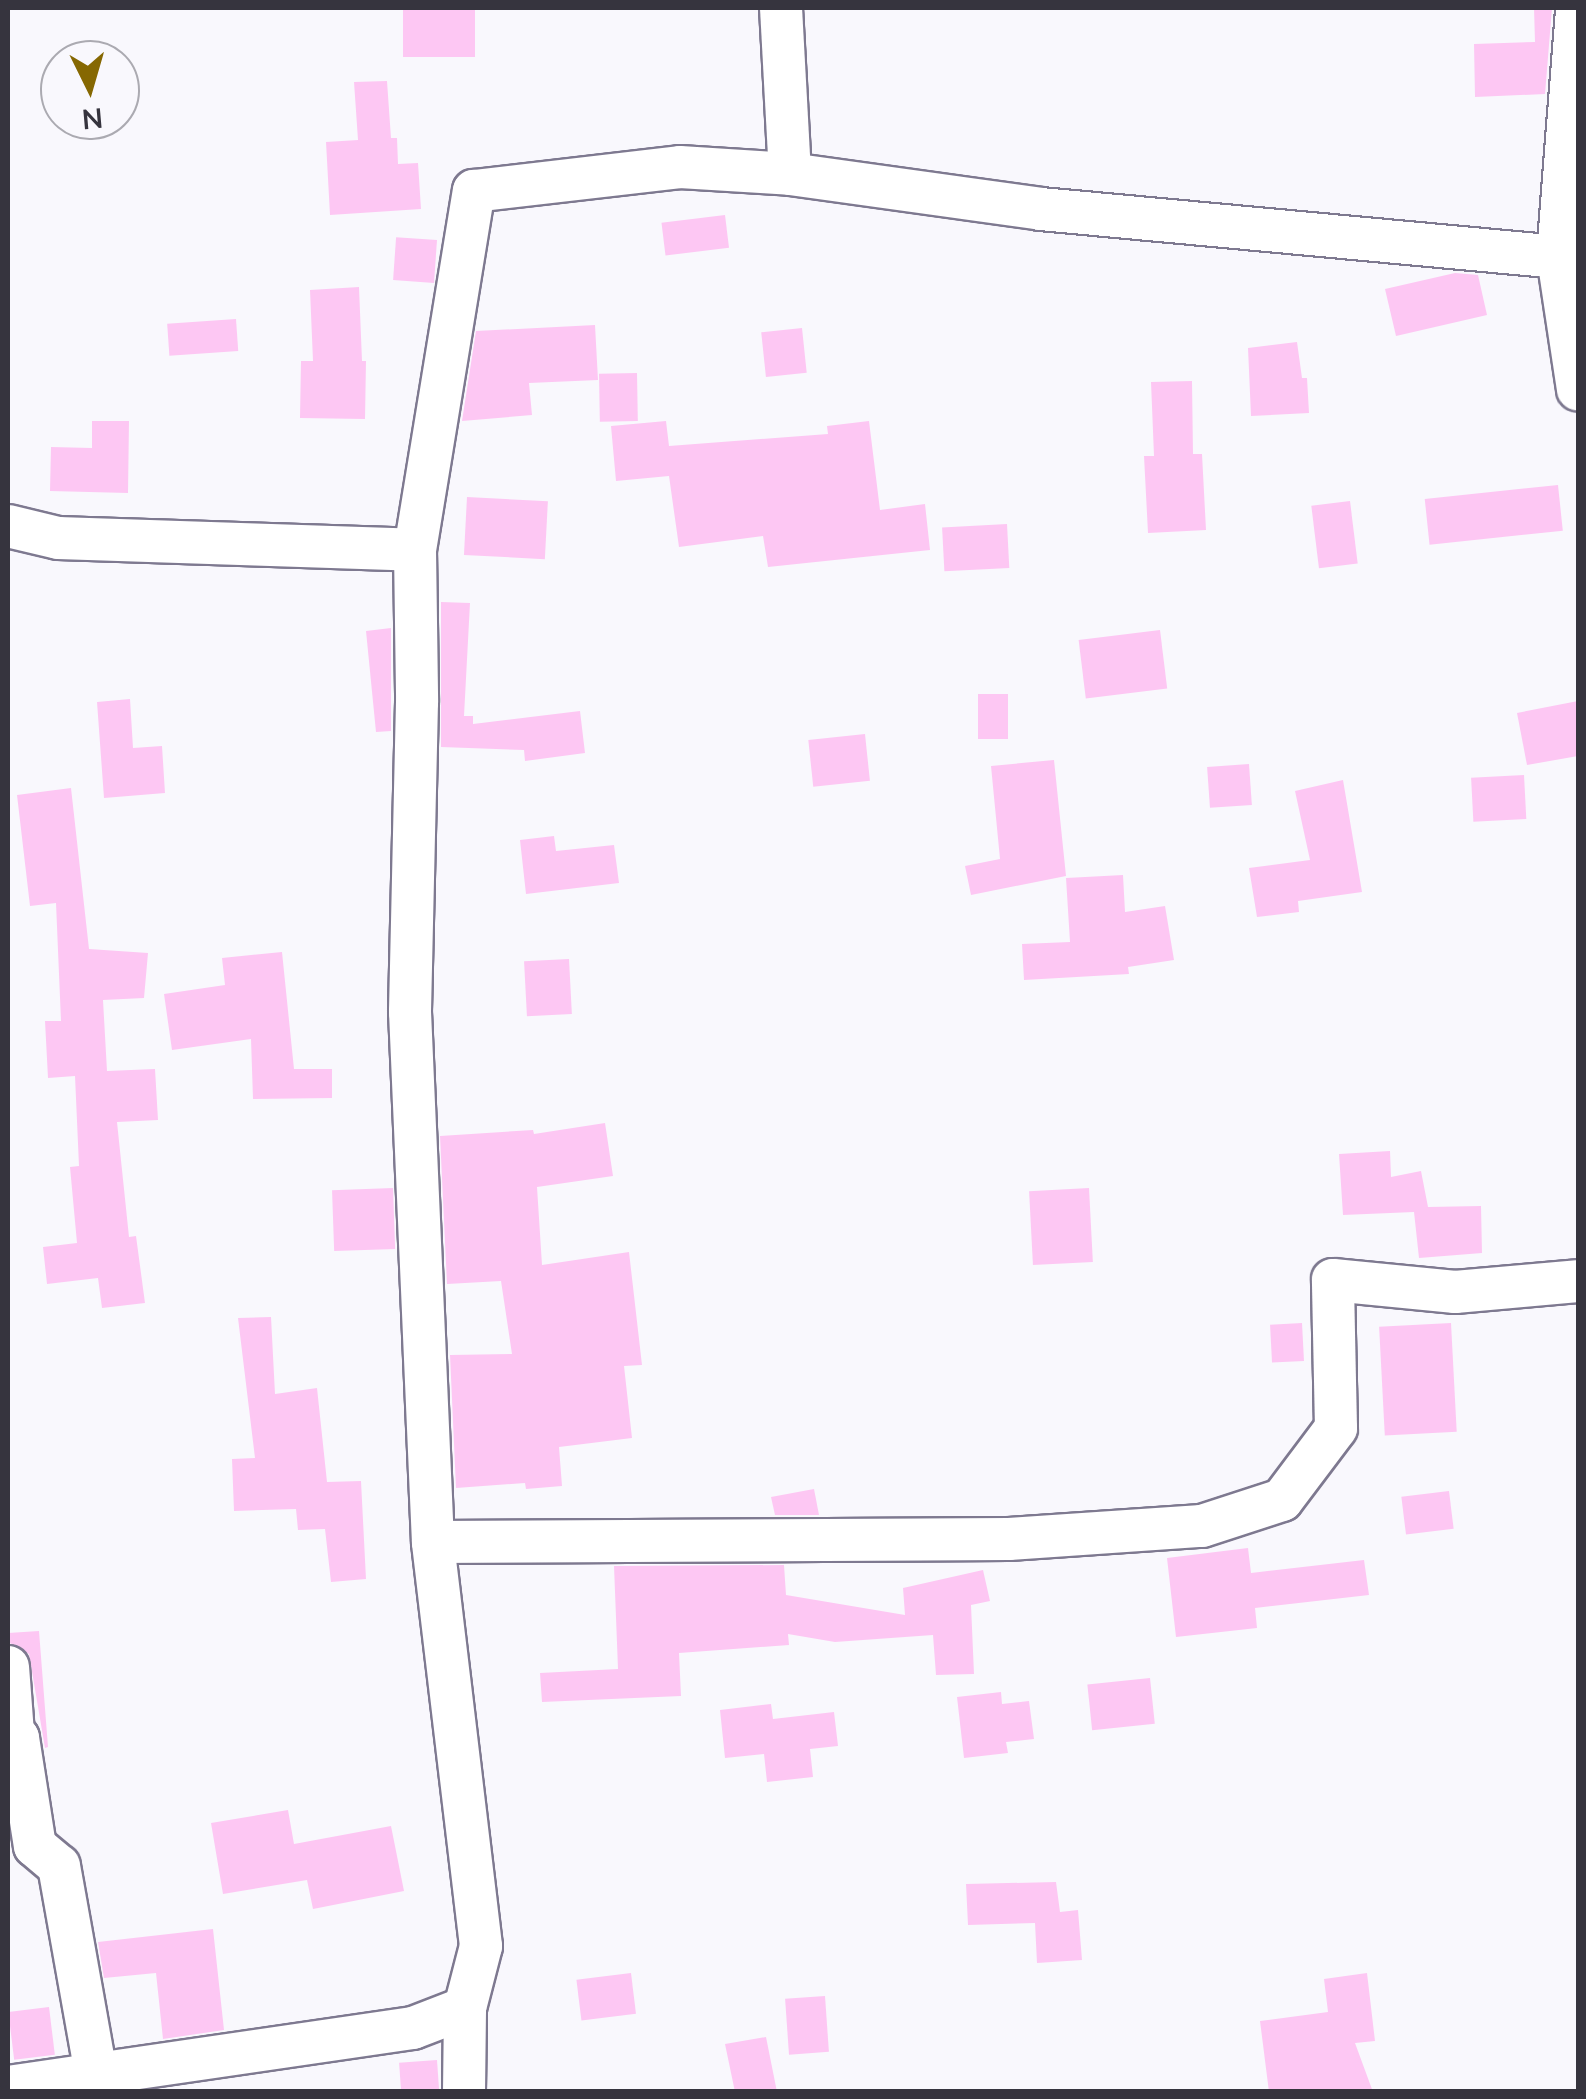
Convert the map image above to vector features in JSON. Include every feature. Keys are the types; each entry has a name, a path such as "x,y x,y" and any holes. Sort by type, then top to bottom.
{"street":[{"path":"781,8 790,174"},
{"path":"1577,8 1558,257 1578,390"},
{"path":"464,2092 465,2008 481,1946 434,1542 410,1012 417,702 415,550 474,191 680,167 790,174 1040,210 1558,257"},
{"path":"8,526 58,538 415,550"},
{"path":"434,1542 1009,1540 1202,1526 1282,1500 1336,1428 1334,1280 1456,1292 1578,1280"},
{"path":"8,1667 13,1734 18,1738 35,1846 58,1866 96,2074"},
{"path":"8,2086 412,2028 465,2008"}],"building":[{"path":"403,8 475,8 475,57 403,57"},
{"path":"1534,8 1552,8 1545,94 1475,97 1474,44 1535,42"},
{"path":"387,81 391,138 397,138 398,164 418,163 421,209 330,215 326,142 358,140 354,82"},
{"path":"725,215 729,248 665,256 661,223"},
{"path":"396,237 437,240 434,283 393,280"},
{"path":"1455,273 1478,275 1487,315 1396,336 1385,289"},
{"path":"359,287 362,361 366,361 365,419 300,418 301,361 313,361 310,290"},
{"path":"236,319 238,351 169,356 167,324"},
{"path":"595,325 598,380 529,383 532,415 462,421 476,331"},
{"path":"802,328 807,373 766,377 761,332"},
{"path":"1297,342 1302,378 1307,378 1309,413 1251,416 1248,348"},
{"path":"637,373 638,421 600,422 599,374"},
{"path":"1192,381 1193,454 1202,454 1206,530 1148,533 1144,456 1154,456 1151,382"},
{"path":"92,421 129,421 128,493 50,491 51,447 92,448"},
{"path":"666,421 669,446 828,434 827,426 869,421 880,510 925,504 930,550 768,567 763,536 679,547 669,476 616,481 611,426"},
{"path":"1558,485 1563,531 1430,545 1425,499"},
{"path":"467,497 548,501 545,559 464,555"},
{"path":"1350,501 1358,564 1319,568 1311,506"},
{"path":"1007,524 1009,568 944,571 942,527"},
{"path":"441,602 470,603 464,716 473,716 473,724 580,711 585,753 525,761 524,750 441,747"},
{"path":"391,628 391,731 376,732 366,631"},
{"path":"1160,630 1167,689 1086,699 1079,640"},
{"path":"978,694 1008,694 1008,739 978,739"},
{"path":"130,699 133,748 162,746 165,793 104,798 97,702"},
{"path":"1578,701 1578,756 1527,765 1517,713"},
{"path":"865,734 870,781 813,787 808,740"},
{"path":"1054,760 1066,876 971,895 965,866 1000,859 991,766"},
{"path":"1249,764 1252,805 1210,808 1207,767"},
{"path":"1524,775 1526,819 1473,822 1471,778"},
{"path":"1343,780 1362,892 1298,901 1299,912 1257,917 1249,868 1310,860 1295,791"},
{"path":"71,788 89,949 148,953 144,998 103,1000 107,1071 155,1069 158,1120 117,1122 129,1237 136,1236 145,1303 102,1308 98,1278 47,1284 43,1247 77,1243 70,1167 79,1166 75,1076 48,1078 45,1021 61,1021 56,903 30,906 17,795"},
{"path":"554,836 556,851 614,845 619,883 526,894 520,840"},
{"path":"1123,875 1125,912 1165,906 1174,960 1128,967 1129,974 1024,980 1022,944 1070,942 1066,878"},
{"path":"282,952 294,1069 332,1069 332,1098 253,1099 251,1039 172,1050 164,994 225,985 222,958"},
{"path":"569,959 572,1014 527,1016 524,961"},
{"path":"605,1123 613,1176 537,1187 542,1265 629,1252 642,1365 624,1366 632,1438 559,1447 562,1486 526,1489 525,1483 456,1488 450,1355 512,1354 501,1281 447,1284 440,1136 533,1130 534,1134"},
{"path":"1390,1151 1391,1177 1421,1171 1428,1207 1481,1206 1482,1253 1419,1258 1414,1212 1343,1215 1339,1154"},
{"path":"393,1188 395,1249 334,1251 332,1190"},
{"path":"1089,1188 1093,1262 1033,1265 1029,1191"},
{"path":"271,1317 275,1394 317,1388 327,1482 361,1481 366,1579 331,1582 325,1529 298,1530 296,1509 234,1511 232,1459 255,1458 238,1318"},
{"path":"1302,1323 1304,1361 1272,1363 1270,1325"},
{"path":"1451,1323 1457,1432 1385,1436 1379,1327"},
{"path":"814,1489 819,1515 775,1515 771,1497"},
{"path":"1449,1491 1454,1529 1406,1535 1401,1497"},
{"path":"1248,1548 1251,1573 1364,1560 1369,1595 1255,1608 1257,1628 1176,1637 1167,1558"},
{"path":"784,1565 786,1595 905,1615 903,1588 983,1570 990,1601 971,1605 974,1674 936,1675 933,1635 835,1642 788,1634 789,1645 679,1653 681,1696 542,1702 540,1673 618,1669 614,1566"},
{"path":"39,1631 48,1747 45,1748 29,1654 8,1642 8,1633"},
{"path":"1150,1678 1155,1724 1092,1730 1087,1685"},
{"path":"1001,1692 1002,1704 1029,1701 1034,1739 1006,1742 1008,1753 964,1758 957,1697"},
{"path":"771,1704 773,1719 834,1712 838,1746 810,1749 813,1777 767,1782 764,1754 725,1758 720,1710"},
{"path":"288,1810 294,1844 391,1826 404,1891 313,1909 307,1880 223,1894 211,1823"},
{"path":"1056,1882 1060,1912 1078,1910 1082,1960 1037,1963 1035,1923 968,1925 966,1884"},
{"path":"213,1929 224,2030 163,2039 156,1973 104,1978 98,1942"},
{"path":"631,1973 636,2014 581,2020 576,1980"},
{"path":"1367,1973 1375,2041 1355,2043 1373,2092 1269,2092 1260,2021 1328,2012 1324,1979"},
{"path":"825,1996 829,2052 789,2055 785,1999"},
{"path":"49,2007 55,2055 14,2060 8,2012"},
{"path":"766,2037 777,2092 735,2092 725,2044"},
{"path":"437,2060 439,2092 401,2092 399,2063"}]}
